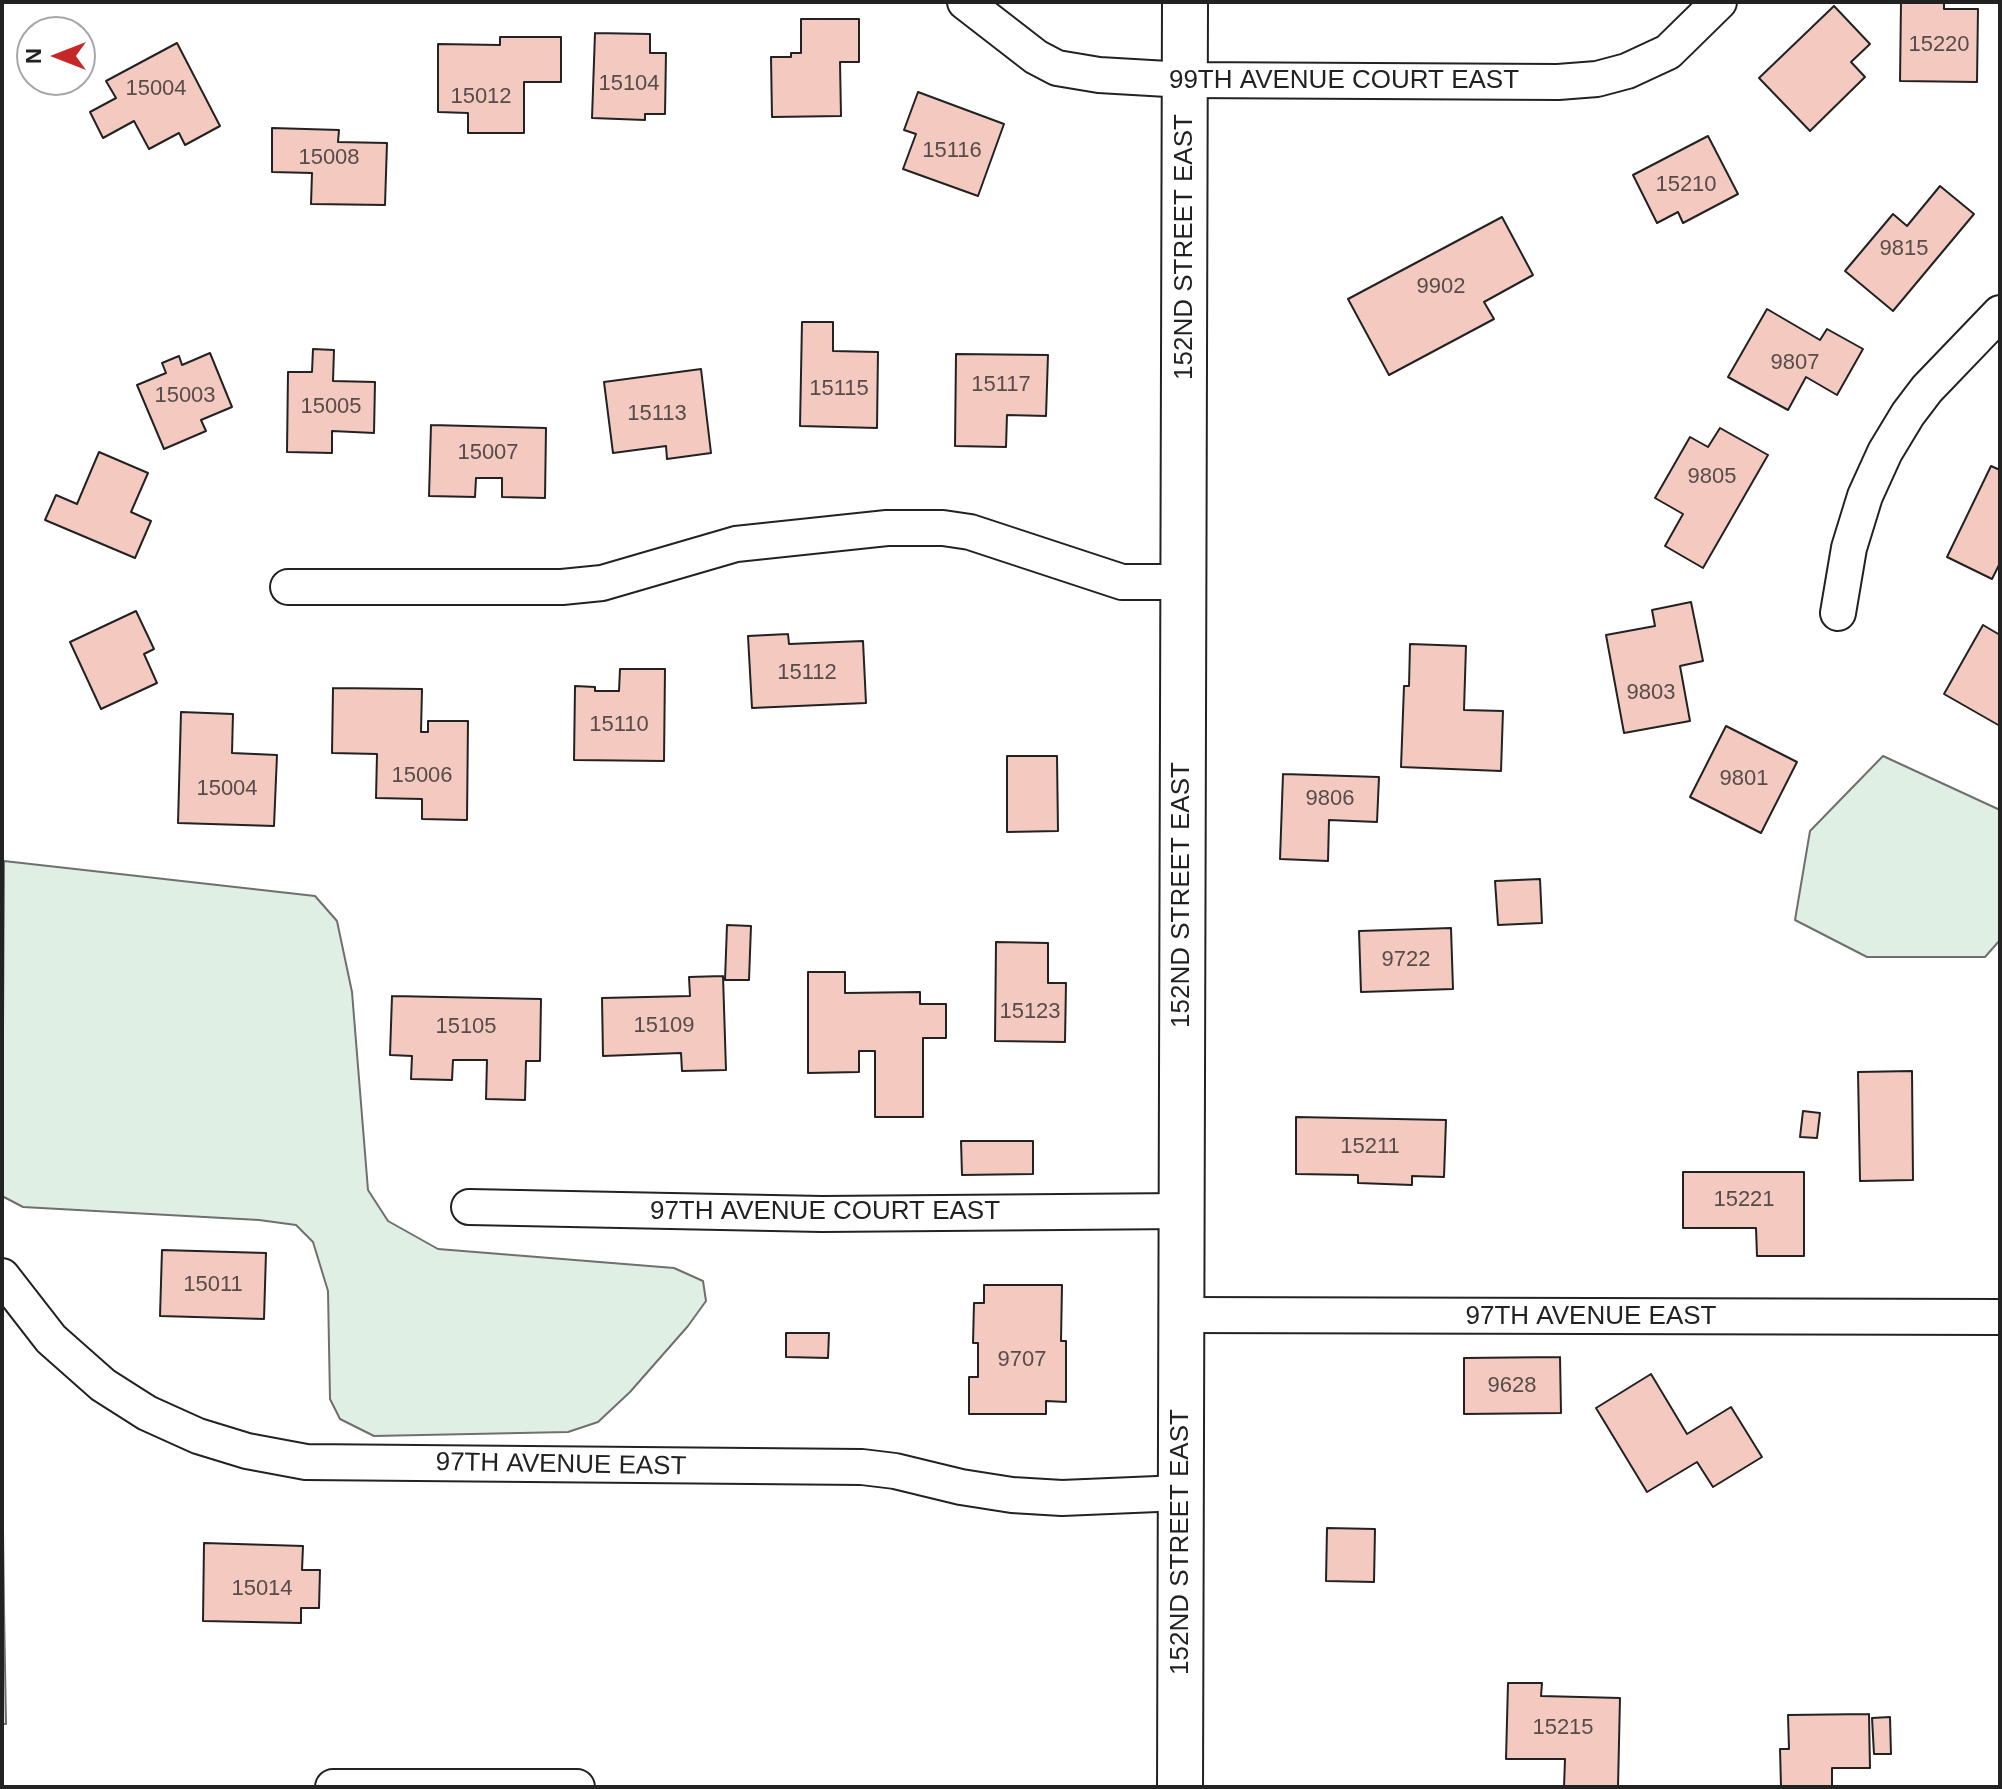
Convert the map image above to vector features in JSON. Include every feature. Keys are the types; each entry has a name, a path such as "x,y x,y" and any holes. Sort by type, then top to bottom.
{"main road":[{"name":"152ND STREET EAST","path":"1180,1787 1185,2"}],"street":[{"name":"99TH AVENUE COURT EAST","path":"965,2 1014,42 1057,68 1099,75 1185,80 1558,82 1597,79 1627,71 1668,52 1719,2"},
{"path":"1838,613 1849,548 1865,496 1885,452 1927,389 2000,313"},
{"path":"288,587 562,587 602,583 736,544 887,528 943,528 970,532 1122,582 1184,582"},
{"name":"97TH AVENUE COURT EAST","path":"469,1207 806,1214 1182,1211"},
{"name":"97TH AVENUE EAST","path":"2,1276 51,1339 103,1385 136,1406 198,1436 247,1451 306,1462 862,1467 1012,1495 1062,1498 1181,1493"},
{"name":"97TH AVENUE EAST","path":"1182,1315 2000,1317"},
{"path":"333,1787 577,1787"}],"green space":[{"path":"1883,756 2000,810 2000,940 1985,957 1867,957 1795,920 1810,831"},
{"path":"4,861 315,896 337,921 352,992 368,1190 388,1221 438,1249 674,1268 703,1281 706,1301 630,1392 598,1422 568,1432 374,1436 340,1419 330,1399 328,1291 313,1242 296,1225 259,1220 23,1207 2,1196"},
{"path":"2,1451 4,1609 6,1724 2,1724"}],"building":[{"path":"1901,2 1944,2 1944,9 1978,9 1977,82 1900,81"},
{"path":"1834,6 1870,44 1851,62 1865,77 1810,131 1759,78"},
{"path":"801,19 859,19 859,62 840,62 841,116 772,117 771,57 791,57 791,53 801,53"},
{"path":"595,33 650,34 650,53 666,53 665,114 645,114 645,120 592,118"},
{"path":"500,37 561,37 561,82 524,82 524,133 468,133 468,113 438,112 438,44 500,45"},
{"path":"177,43 220,126 185,145 179,133 149,149 134,121 103,138 90,112 116,98 106,81"},
{"path":"918,92 1004,124 978,196 903,169 916,134 904,130"},
{"path":"272,128 339,130 338,142 387,143 385,205 311,204 312,173 272,172"},
{"path":"1708,136 1738,194 1683,223 1678,212 1657,223 1633,175"},
{"path":"1940,186 1974,214 1893,311 1845,271 1893,214 1907,226"},
{"path":"1502,217 1533,275 1484,302 1494,319 1389,375 1348,299"},
{"path":"1767,309 1820,340 1827,329 1863,349 1837,395 1806,377 1788,410 1728,377"},
{"path":"802,322 833,322 833,351 878,352 877,428 800,426"},
{"path":"313,349 334,350 333,381 375,382 374,433 332,431 332,453 287,452 288,372 312,372"},
{"path":"210,353 232,407 201,420 206,431 164,449 137,385 166,373 162,363 179,356 182,365"},
{"path":"956,354 1048,355 1046,416 1007,415 1006,447 955,446"},
{"path":"701,369 711,453 667,459 666,446 613,453 604,382"},
{"path":"431,425 546,428 545,498 502,497 502,478 476,478 475,497 429,496"},
{"path":"1720,428 1768,455 1703,568 1665,546 1683,514 1655,498 1690,437 1708,447"},
{"path":"99,452 148,473 131,512 151,521 135,558 45,520 56,495 77,504"},
{"path":"1991,466 2000,470 2000,563 1992,579 1947,557"},
{"path":"1691,602 1703,661 1680,666 1690,721 1624,733 1606,635 1655,626 1652,610"},
{"path":"136,611 154,649 144,654 157,683 101,709 70,642"},
{"path":"1983,625 2000,635 2000,726 1944,694"},
{"path":"788,634 789,644 863,641 866,703 752,708 748,636"},
{"path":"1410,644 1466,646 1464,710 1503,711 1501,771 1401,767 1404,686 1409,686"},
{"path":"620,669 665,669 664,761 574,760 575,686 595,687 595,691 619,691"},
{"path":"333,688 422,689 421,732 428,732 428,721 468,721 467,820 422,819 422,799 376,798 377,754 332,753"},
{"path":"181,712 233,714 232,753 277,755 274,826 178,823"},
{"path":"1726,726 1797,762 1761,833 1690,797"},
{"path":"1007,756 1057,756 1058,831 1007,832"},
{"path":"1283,774 1379,777 1377,822 1329,820 1328,861 1280,859"},
{"path":"1540,879 1542,923 1498,925 1495,881"},
{"path":"727,925 751,926 749,980 725,980"},
{"path":"1451,928 1453,989 1361,992 1359,931"},
{"path":"996,942 1048,943 1048,983 1066,983 1065,1042 995,1041"},
{"path":"808,972 845,972 845,993 920,992 920,1004 946,1004 946,1038 923,1038 923,1117 875,1117 875,1051 859,1051 859,1072 808,1073"},
{"path":"723,976 726,1070 682,1071 681,1053 603,1056 602,998 690,996 689,977"},
{"path":"392,996 541,999 540,1061 526,1061 525,1100 486,1099 487,1060 453,1060 452,1080 411,1079 412,1056 390,1055"},
{"path":"1912,1071 1913,1180 1860,1181 1858,1072"},
{"path":"1803,1111 1820,1113 1817,1138 1800,1137"},
{"path":"1296,1117 1446,1120 1444,1177 1412,1176 1412,1185 1358,1183 1358,1175 1296,1174"},
{"path":"961,1141 1033,1141 1033,1174 962,1175"},
{"path":"1683,1172 1804,1172 1804,1256 1757,1256 1756,1228 1683,1228"},
{"path":"162,1250 266,1253 264,1319 160,1316"},
{"path":"984,1285 1062,1285 1061,1341 1066,1341 1066,1402 1046,1401 1046,1414 969,1414 969,1377 978,1377 978,1343 973,1343 974,1303 984,1303"},
{"path":"786,1333 829,1333 828,1358 786,1357"},
{"path":"1560,1357 1561,1413 1464,1414 1464,1358"},
{"path":"1651,1374 1687,1434 1731,1407 1762,1457 1713,1487 1697,1462 1647,1492 1596,1408"},
{"path":"1327,1528 1375,1529 1374,1582 1326,1581"},
{"path":"204,1543 303,1546 302,1570 320,1570 319,1608 301,1608 301,1623 203,1621"},
{"path":"1508,1683 1542,1683 1541,1696 1620,1698 1618,1787 1564,1787 1565,1759 1506,1759"},
{"path":"1869,1714 1870,1768 1832,1768 1832,1787 1781,1787 1780,1749 1789,1749 1788,1715"},
{"path":"1890,1717 1891,1754 1874,1754 1872,1718"}]}
